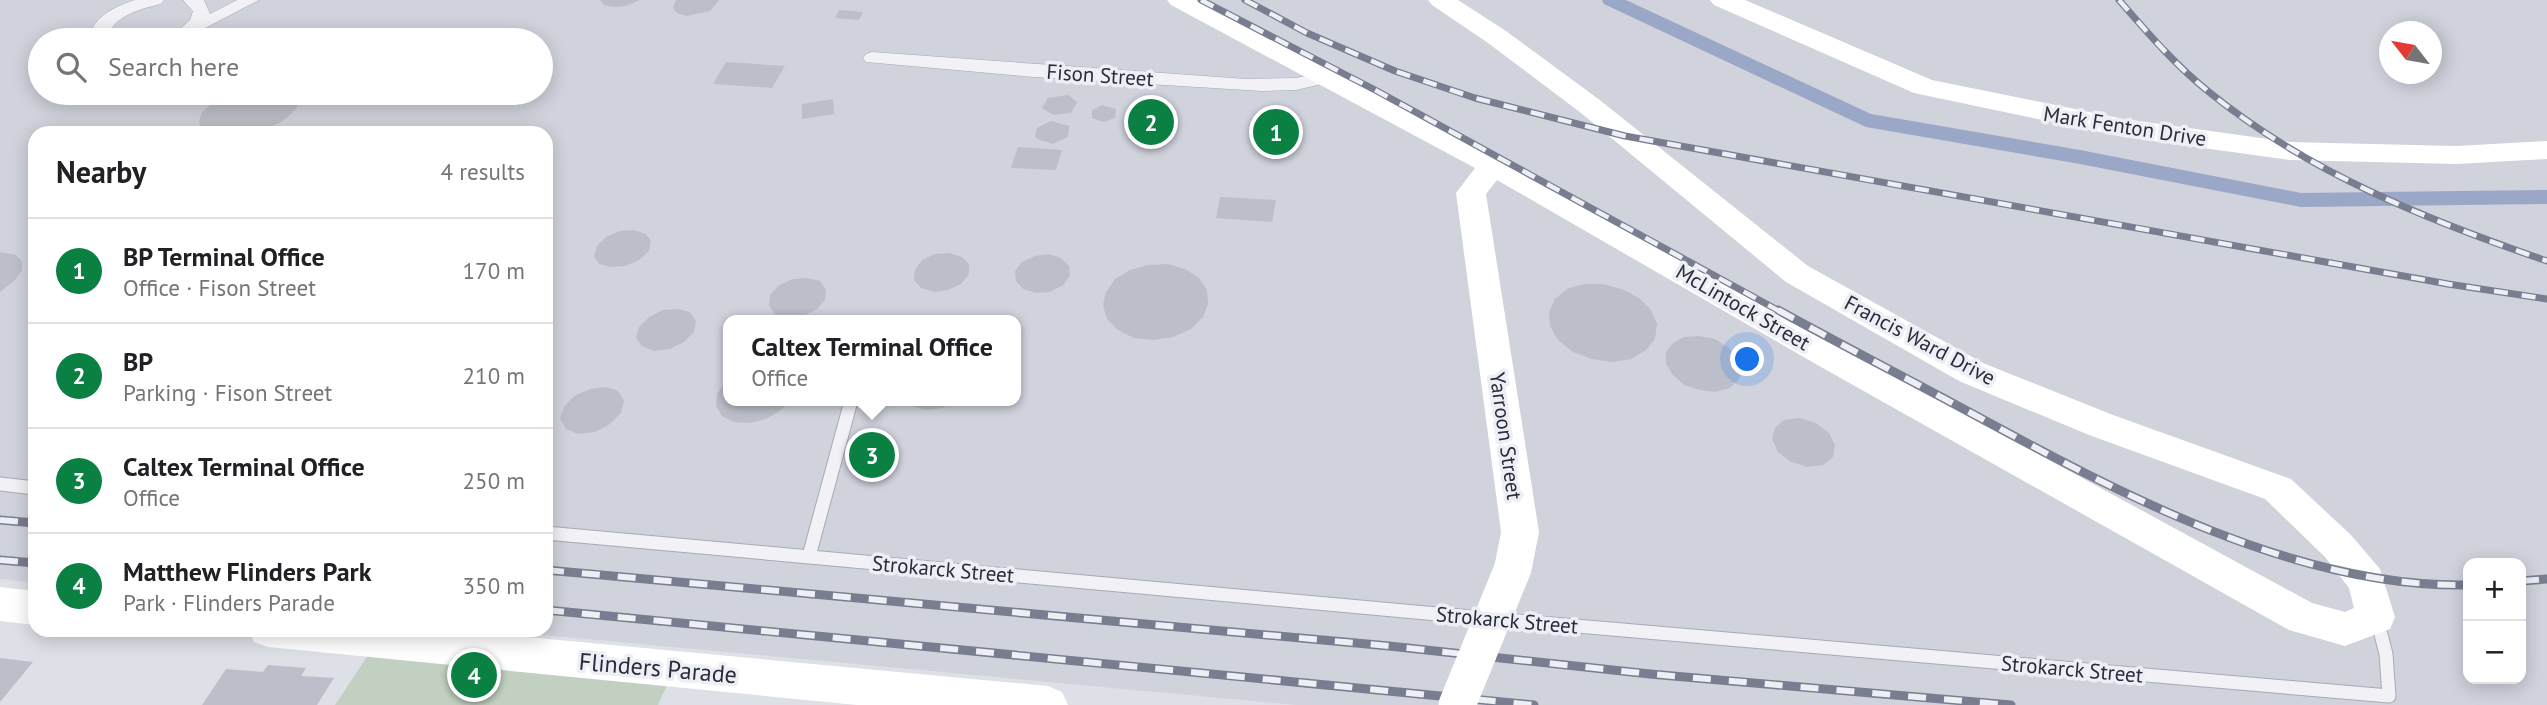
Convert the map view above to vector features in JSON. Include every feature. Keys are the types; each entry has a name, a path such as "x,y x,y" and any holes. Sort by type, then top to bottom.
{"street":[{"path":"101,28 115,15 155,0"},
{"path":"189,28 201,18 202,10 199,4 192,0"},
{"path":"196,28 250,0"},
{"name":"McLintock Street","path":"1180,0 1493,165 1833,358 2303,618 2345,629 2376,617"},
{"name":"Francis Ward Drive","path":"1441,0 1497,37 1591,107 1797,274 1972,372 2101,425 2278,489 2338,547 2366,581 2376,617"},
{"name":"Mark Fenton Drive","path":"1723,0 1924,87 2049,114 2289,151 2456,155 2547,150"},
{"name":"Fison Street","path":"872,58 1115,78 1299,85 1328,78"},
{"name":"Yarroon Street","path":"1457,705 1514,568 1520,532 1471,193 1493,165"},
{"path":"0,604 28,607"},
{"name":"Flinders Parade","path":"341,637 1048,705"}],"lane":[{"path":"809,556 850,406"},
{"path":"0,484 28,487"},
{"name":"Strokarck Street","path":"553,534 2389,696 2386,654 2376,617"}],"shaded area":[{"path":"0,0 2547,0 2547,705 1297,705 553,636 553,126 28,126 28,582 0,579"}],"green space":[{"path":"370,652 668,683 658,705 335,705"}],"building":[{"path":"600,0 640,0 626,6 614,7 604,5"},
{"path":"676,0 719,0 710,11 687,16 677,13 673,8"},
{"path":"839,10 863,12 859,20 835,18"},
{"path":"726,62 785,66 772,88 713,84"},
{"path":"1068,95 1077,102 1071,113 1053,115 1042,108 1048,98"},
{"path":"833,99 834,114 802,119 802,104"},
{"path":"210,105 298,105 283,121 272,126 200,126 202,112"},
{"path":"1102,105 1116,109 1115,118 1103,122 1092,118 1092,110"},
{"path":"1051,121 1069,126 1068,137 1053,144 1037,139 1037,128"},
{"path":"1018,147 1062,150 1056,170 1011,168"},
{"path":"1220,197 1276,200 1272,222 1216,218"},
{"path":"634,230 646,234 651,241 649,251 639,260 625,266 599,264 594,256 597,246 606,237 620,231"},
{"path":"0,252 16,255 22,261 22,270 15,280 0,292"},
{"path":"949,253 962,257 969,264 969,274 961,284 934,292 921,288 914,280 915,270 922,260 935,254"},
{"path":"1049,254 1061,258 1069,266 1070,276 1063,285 1050,292 1036,293 1023,289 1016,281 1015,271 1022,262"},
{"path":"1167,264 1185,269 1199,278 1207,290 1208,304 1203,317 1191,329 1173,337 1154,340 1134,338 1118,330 1107,319 1103,305 1106,292 1115,279 1130,270"},
{"path":"793,279 820,281 826,290 825,300 816,310 805,315 775,314 769,306 770,295 779,285"},
{"path":"1584,284 1602,284 1622,289 1639,298 1651,310 1657,324 1655,339 1646,350 1631,359 1612,362 1573,352 1558,340 1550,326 1549,312 1555,299 1567,289"},
{"path":"678,309 690,312 696,321 694,332 684,342 670,349 654,351 642,346 636,338 639,327 649,317 663,310"},
{"path":"1684,337 1715,339 1738,357 1742,369 1739,379 1730,388 1715,392 1684,385 1666,364 1666,352 1673,343"},
{"path":"723,386 723,406 785,406 766,419 750,423 734,422 722,416 716,406 717,394"},
{"path":"606,387 618,391 624,401 621,413 610,424 595,432 578,434 566,429 560,419 564,407 574,396 590,389"},
{"path":"912,406 946,406 942,408 926,410"},
{"path":"1800,418 1816,423 1829,433 1835,445 1833,457 1823,465 1808,467 1791,462 1778,452 1772,439 1775,428 1784,420"},
{"path":"0,658 33,662 0,702"},
{"path":"268,665 306,668 301,676 334,678 317,705 202,705 226,669 263,672"}],"waterway":[{"path":"1611,0 1866,120 2080,157 2301,200 2547,197"}],"railway":[{"path":"1201,0 1377,91 1781,312"},
{"path":"1245,0 1307,33 1395,71 1475,98 1625,136 2448,284 2547,299"},
{"path":"2119,0 2197,82 2247,121 2287,147 2414,211 2547,261"},
{"path":"1778,310 2087,474 2210,530 2274,553 2338,571 2403,582 2463,585"},
{"path":"0,520 28,522"},
{"path":"0,560 28,562"},
{"path":"553,571 1389,646 1650,674 2011,705"},
{"path":"2526,581 2547,579"},
{"path":"553,611 1534,705"}],"place":[{"name":"BP","path":"1151,122"},
{"name":"BP Terminal Office","path":"1276,132"},
{"name":"Caltex Terminal Office","path":"872,455"},
{"name":"Matthew Flinders Park","path":"474,675"}]}
